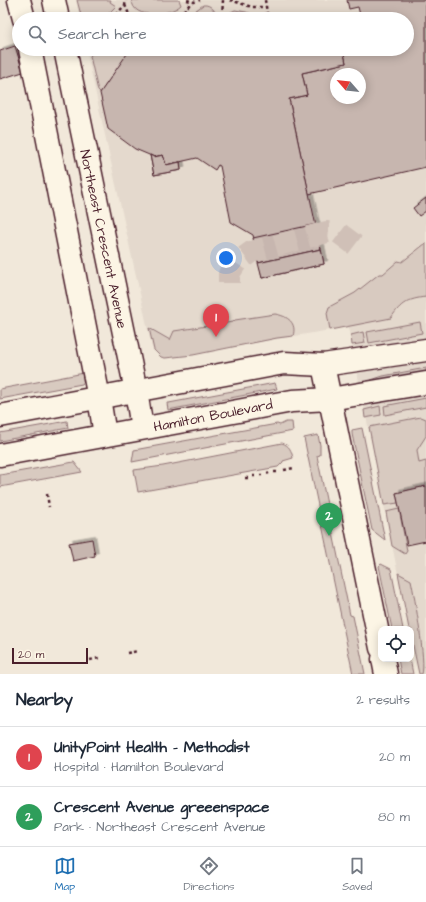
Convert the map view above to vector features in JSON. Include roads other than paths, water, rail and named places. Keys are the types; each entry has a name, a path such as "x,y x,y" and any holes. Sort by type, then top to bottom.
{"street":[{"path":"19,0 22,12"},
{"path":"54,0 57,12"},
{"path":"31,56 105,435"},
{"name":"Northeast Crescent Avenue","path":"65,56 136,390 142,428"},
{"path":"0,416 284,363 323,365 426,350"},
{"path":"323,365 378,633"},
{"name":"Hamilton Boulevard","path":"0,455 292,401 330,399 426,383"},
{"path":"384,662 386,674"}],"tunnel":[{"path":"229,283 229,274 236,263 251,252 327,232 339,233 355,245"}],"place":[{"name":"UnityPoint Health - Methodist","path":"216,337"},
{"name":"Crescent Avenue greeenspace","path":"329,536"}]}
